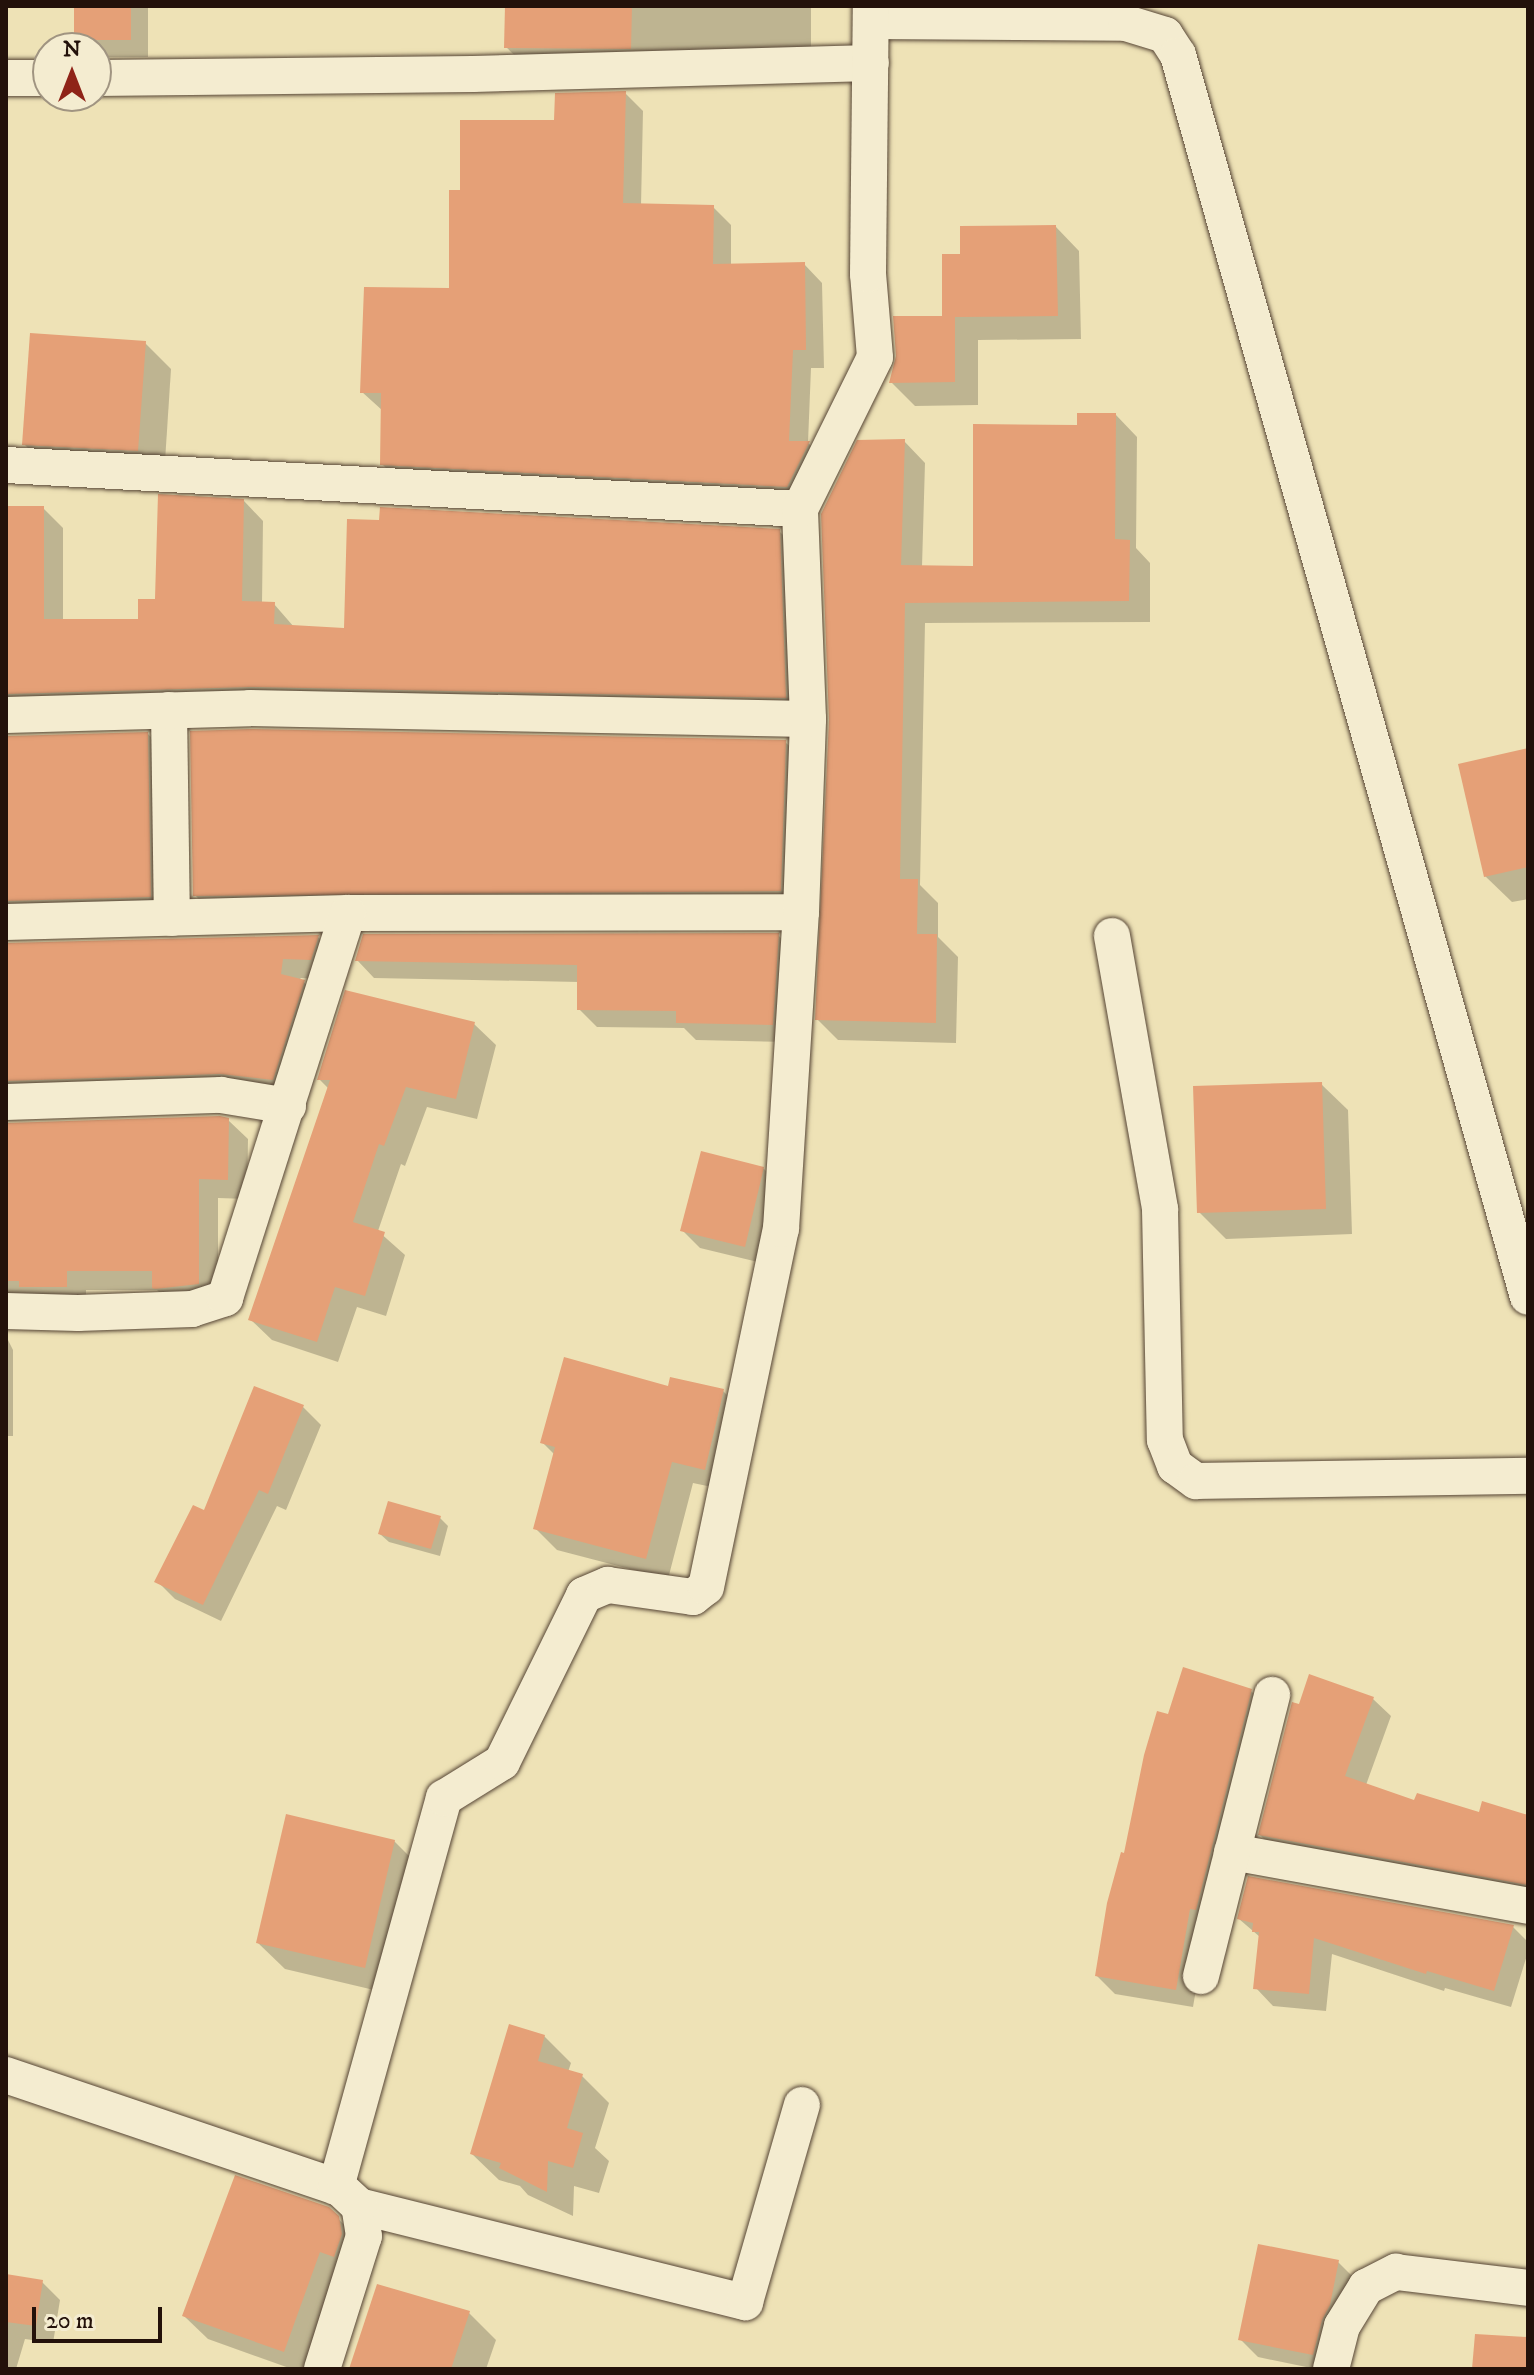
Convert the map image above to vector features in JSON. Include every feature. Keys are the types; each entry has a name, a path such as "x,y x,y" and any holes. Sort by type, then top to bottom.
{"street":[{"path":"322,2369 361,2251 364,2236 347,2196 444,1798 502,1762 584,1595 608,1585 693,1597 706,1587 781,1229 801,912 808,719 800,509 875,357 868,274 871,14 1126,23 1165,35 1178,55 1528,1297"},
{"path":"112,78 473,74 871,63"},
{"path":"6,78 32,78"},
{"path":"6,465 800,509"},
{"path":"6,715 250,708 808,719"},
{"path":"169,710 172,918"},
{"path":"6,922 348,913 801,912"},
{"path":"6,1311 78,1313 192,1309 225,1298 348,913"},
{"path":"1112,936 1160,1209 1165,1440 1175,1466 1196,1481 1528,1476"},
{"path":"6,1102 221,1095 288,1106"},
{"path":"1201,1976 1272,1695"},
{"path":"1232,1852 1528,1906"},
{"path":"6,2075 347,2196 745,2302 802,2105"},
{"path":"1331,2369 1342,2326 1366,2287 1396,2272 1528,2288"}],"building":[{"path":"74,6 131,6 131,40 112,40 112,32 74,32"},
{"path":"505,6 632,6 631,49 504,48"},
{"path":"626,91 623,203 714,205 713,264 805,262 806,350 793,350 789,441 810,441 787,487 380,465 381,393 360,393 364,287 449,288 449,190 460,190 460,120 554,120 555,93"},
{"path":"1056,225 1058,316 955,317 955,382 889,383 896,356 893,316 942,316 942,254 960,254 960,226"},
{"path":"30,333 146,341 138,451 22,445"},
{"path":"1077,413 1116,413 1115,539 1130,540 1129,601 905,603 900,879 918,879 917,934 937,934 936,1023 815,1020 829,720 821,514 857,440 905,439 901,565 973,566 973,424 1077,425"},
{"path":"158,494 244,499 242,601 275,602 274,624 344,628 347,519 379,520 380,507 780,529 786,698 250,687 8,694 6,506 44,506 44,619 138,619 138,599 155,599"},
{"path":"250,729 786,740 781,891 193,896 190,731"},
{"path":"148,732 151,897 6,901 8,736"},
{"path":"1528,748 1528,867 1484,877 1458,764"},
{"path":"779,933 773,1025 676,1023 676,1011 577,1010 577,965 355,961 363,934"},
{"path":"319,935 311,960 283,959 281,974 305,980 273,1080 220,1074 6,1081 6,943"},
{"path":"345,990 475,1022 456,1099 406,1087 384,1146 379,1144 353,1222 385,1232 365,1296 335,1287 317,1342 248,1320 330,1080 317,1080"},
{"path":"1322,1082 1326,1209 1197,1213 1193,1086"},
{"path":"229,1118 228,1180 199,1179 199,1284 155,1289 152,1288 152,1271 67,1271 67,1287 19,1287 19,1281 6,1281 6,1123"},
{"path":"701,1151 764,1167 745,1247 680,1231"},
{"path":"564,1357 668,1386 670,1377 724,1389 705,1470 672,1462 646,1559 533,1529 555,1447 540,1443"},
{"path":"254,1386 304,1405 268,1494 259,1490 203,1605 154,1582 193,1505 204,1510"},
{"path":"388,1501 441,1516 431,1549 378,1534"},
{"path":"1183,1667 1252,1689 1196,1910 1190,1909 1176,1990 1095,1976 1107,1903 1121,1852 1124,1853 1144,1755 1157,1711 1168,1714"},
{"path":"1309,1674 1374,1697 1345,1776 1414,1800 1417,1793 1479,1812 1482,1801 1528,1815 1528,1885 1258,1835 1292,1702 1299,1704"},
{"path":"286,1814 395,1840 365,1968 256,1943"},
{"path":"1248,1876 1514,1925 1494,1991 1427,1971 1426,1974 1314,1938 1309,1994 1253,1989 1259,1932 1252,1932 1253,1923 1237,1919"},
{"path":"509,2024 545,2035 538,2061 583,2074 567,2128 583,2133 573,2168 548,2161 547,2192 499,2168 501,2163 470,2154"},
{"path":"235,2175 329,2207 339,2216 342,2234 334,2257 320,2252 284,2352 182,2316"},
{"path":"1258,2244 1339,2260 1330,2305 1322,2320 1313,2355 1238,2340"},
{"path":"6,2274 43,2280 36,2326 6,2322"},
{"path":"377,2284 470,2311 451,2369 349,2369"},
{"path":"1475,2334 1528,2337 1528,2369 1472,2369"}]}
